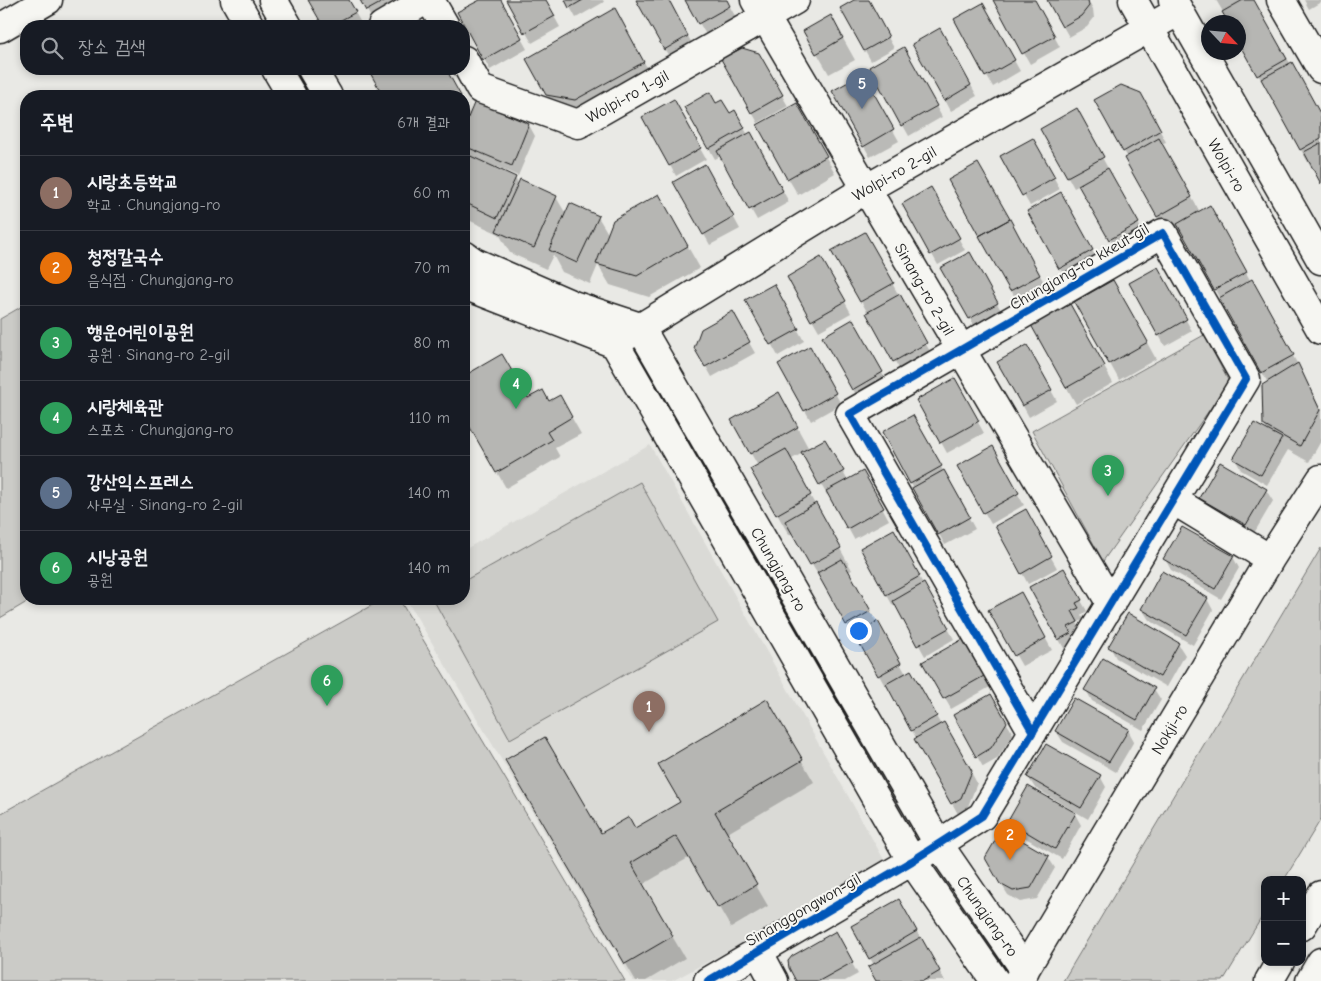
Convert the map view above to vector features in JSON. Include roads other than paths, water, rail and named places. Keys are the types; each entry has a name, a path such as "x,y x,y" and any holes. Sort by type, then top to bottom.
{"street":[{"path":"0,28 48,0"},
{"path":"235,0 247,20"},
{"path":"273,0 285,20"},
{"path":"392,20 426,0"},
{"path":"430,0 442,20"},
{"name":"Wolpi-ro 1-gil","path":"470,71 480,89 578,124 760,9 795,0"},
{"name":"Wolpi-ro","path":"1133,0 1321,330"},
{"path":"1281,0 1321,69"},
{"path":"1176,5 1321,260"},
{"name":"Wolpi-ro 2-gil","path":"614,344 866,189 1149,26 1176,5"},
{"name":"Sinang-ro 2-gil","path":"760,9 960,351 1111,604"},
{"path":"280,75 288,90"},
{"path":"316,75 324,90"},
{"name":"Chungjang-ro kkeut-gil","path":"912,861 939,846 982,816 1111,604 1246,379 1163,233 850,414 1033,732"},
{"path":"470,259 573,305 640,327"},
{"path":"470,287 614,344"},
{"name":"Chungjang-ro","path":"640,327 939,846 1021,975"},
{"name":"Chungjang-ro","path":"614,344 912,861 995,981"},
{"name":"Nokji-ro","path":"1021,975 1270,559 1321,479"},
{"path":"1173,500 1270,559"},
{"name":"Sinanggongwon-gil","path":"708,981 912,861"},
{"path":"1305,921 1321,895"},
{"path":"758,951 774,981"},
{"path":"1310,981 1321,962"},
{"path":"1269,981 1278,966"}],"place":[{"name":"강산익스프레스","path":"862,109"},
{"name":"시랑체육관","path":"516,409"},
{"name":"행운어린이공원","path":"1108,496"},
{"name":"시낭공원","path":"327,706"},
{"name":"시랑초등학교","path":"649,732"},
{"name":"청정칼국수","path":"1010,860"}]}
